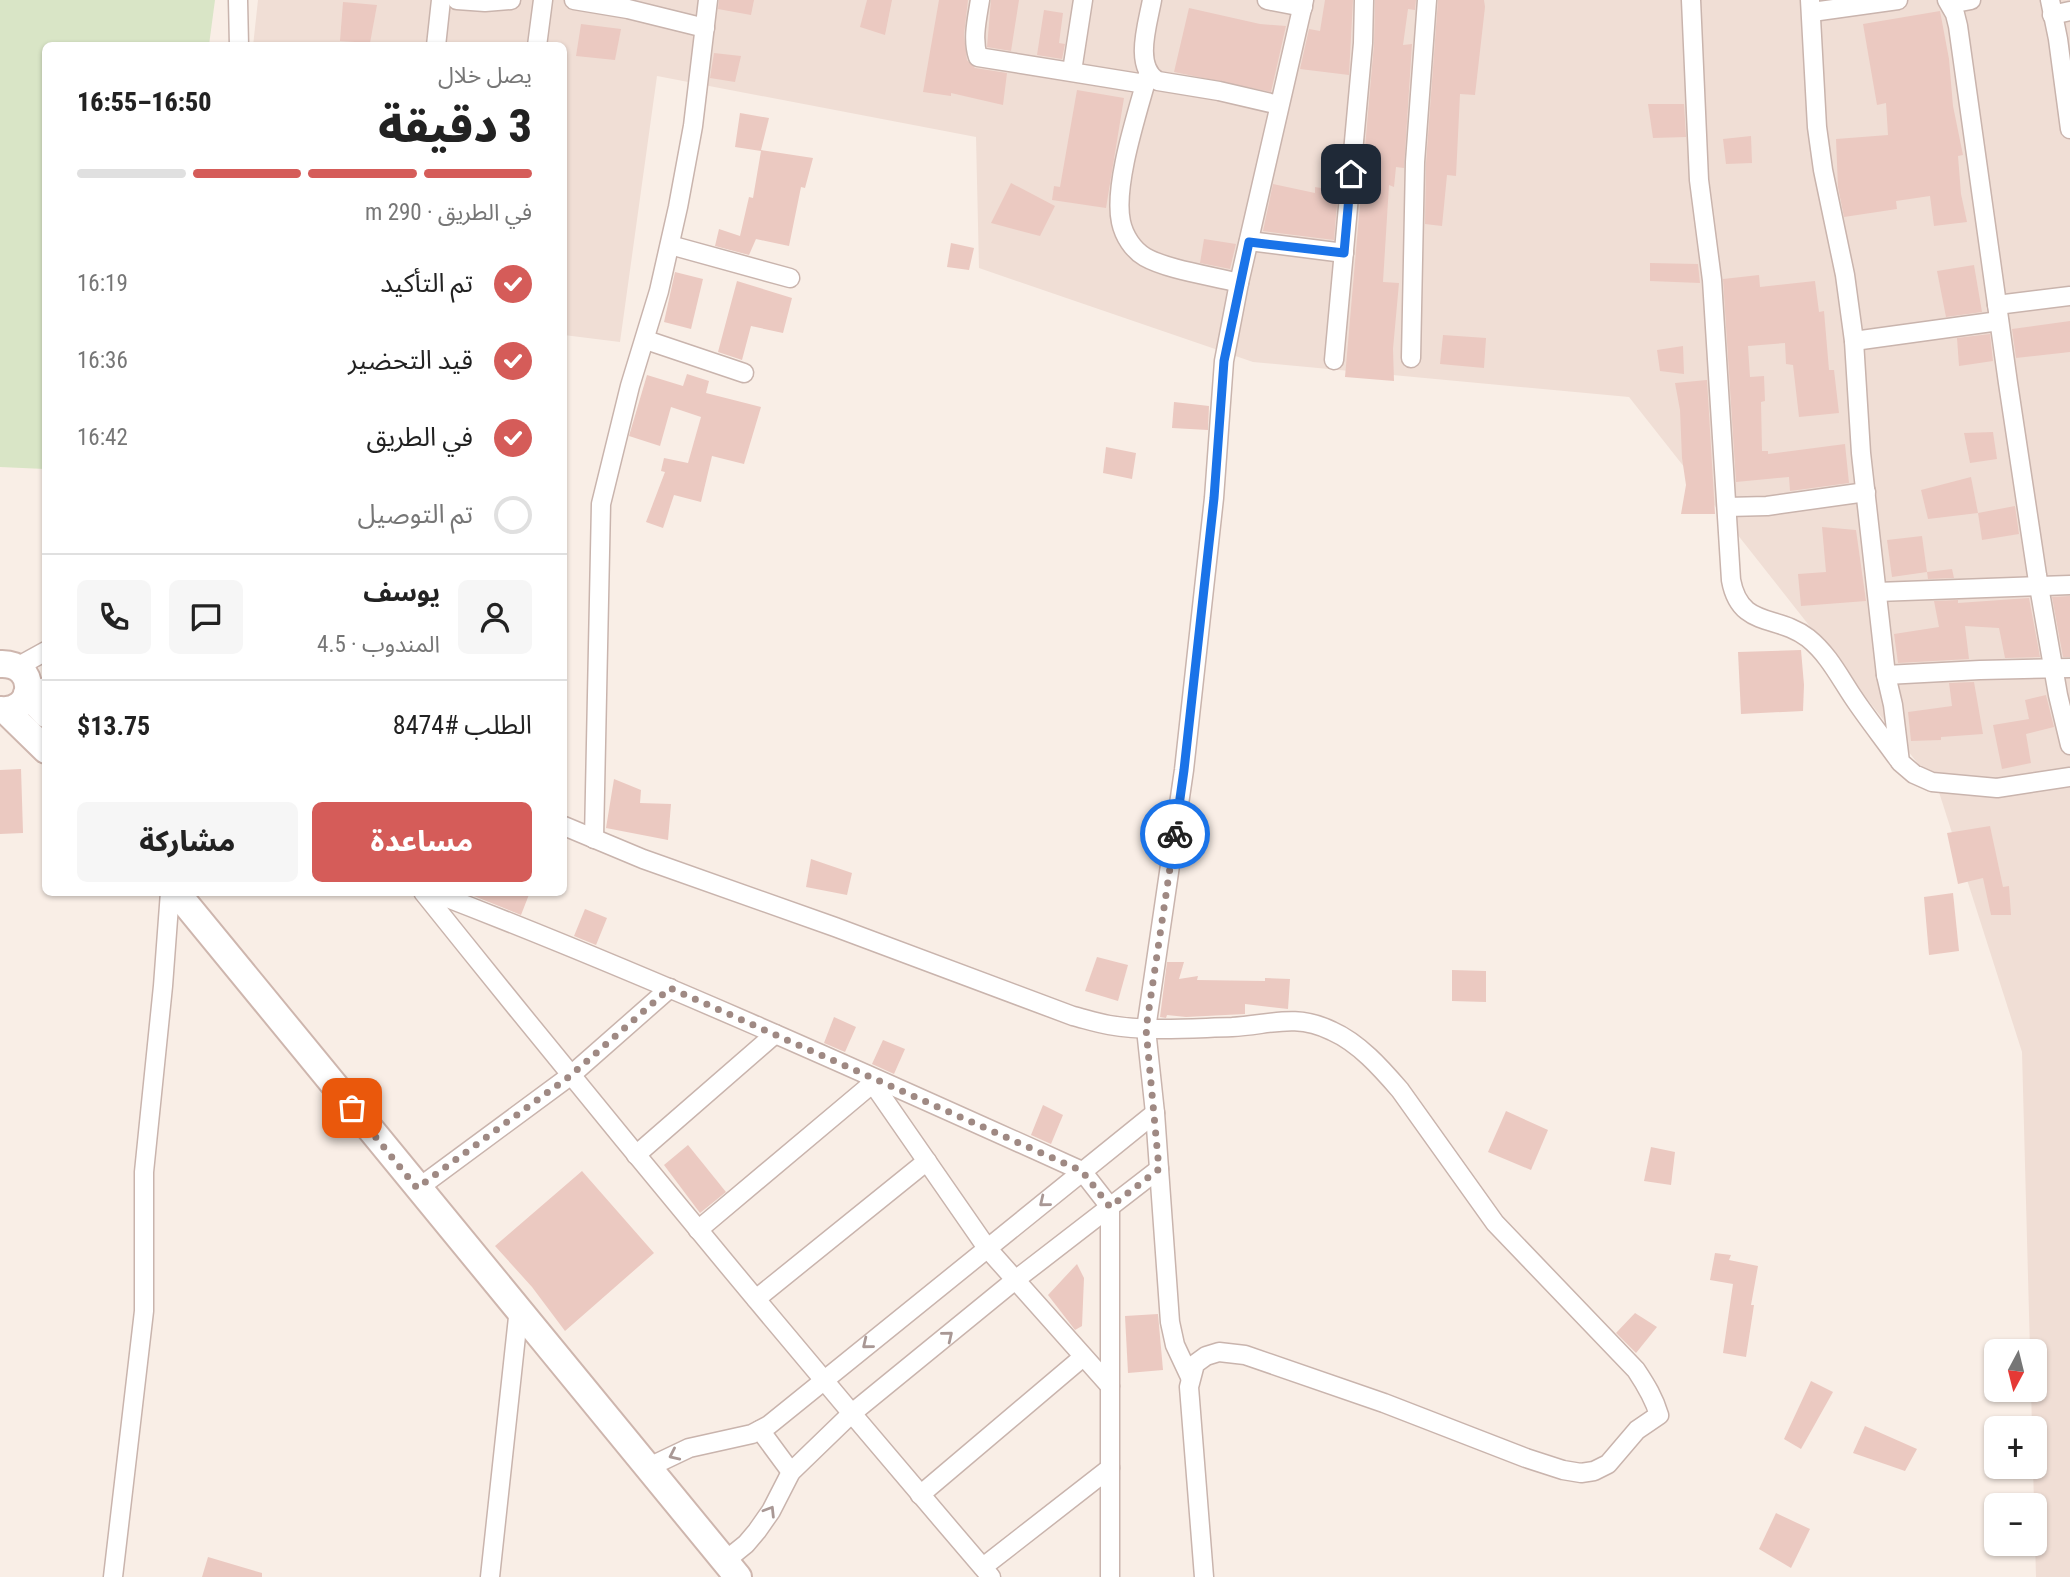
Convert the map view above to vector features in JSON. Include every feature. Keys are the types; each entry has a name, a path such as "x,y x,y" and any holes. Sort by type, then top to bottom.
{"main road":[{"path":"3,710 19,706 35,693 24,674 7,663"},
{"path":"3,710 42,746"},
{"path":"179,896 731,1569"}],"street":[{"path":"238,0 239,42"},
{"path":"436,42 441,0"},
{"path":"457,0 511,0"},
{"path":"538,42 543,0"},
{"path":"574,0 628,9 705,28"},
{"path":"594,839 601,504 670,244 693,126 708,0"},
{"path":"980,0 975,32 978,57 1000,63 1147,79 1219,91 1279,105"},
{"path":"1072,71 1083,0"},
{"path":"1152,0 1145,36 1147,79 1123,174 1121,222 1126,237 1145,256 1239,283"},
{"path":"1190,1377 1175,1345 1170,1322 1155,1113 1146,1029 1184,770 1214,498 1224,361 1239,283 1303,3 1267,0"},
{"path":"1334,360 1363,43 1364,0"},
{"path":"1411,358 1415,162 1427,0"},
{"path":"1691,0 1701,202 1712,269 1734,595 1747,612 1790,627 1806,636 1826,654 1865,715 1900,762 1914,774 1932,782 1997,788 2070,777"},
{"path":"1898,0 1811,6 1817,127 1854,341 1866,492 1886,676 1893,705 1900,762"},
{"path":"1971,0 1948,2 1958,26 2040,587 2062,668 2070,745"},
{"path":"2057,8 2070,129"},
{"path":"1249,242 1344,253"},
{"path":"670,244 790,278"},
{"path":"1854,341 2070,296"},
{"path":"646,340 744,373"},
{"path":"1727,507 1767,506 1866,492"},
{"path":"1877,592 2070,585"},
{"path":"7,663 42,652"},
{"path":"1886,676 2062,668"},
{"path":"567,828 676,871 1073,1016 1109,1025 1146,1029 1237,1027 1275,1020 1298,1021 1333,1031 1367,1054 1400,1090 1495,1223 1636,1370 1650,1390 1659,1415 1637,1430 1608,1464 1594,1471 1581,1473 1526,1458 1245,1355 1219,1352 1206,1356 1195,1364 1189,1387 1205,1577"},
{"path":"113,1577 144,1311 144,1172 170,896"},
{"path":"426,896 570,1076 851,1414 987,1572 1110,1468"},
{"path":"442,896 670,988 1082,1171 1110,1207 1110,1577"},
{"path":"417,1188 570,1076 670,988"},
{"path":"636,1155 775,1034"},
{"path":"870,1078 987,1248 1110,1386"},
{"path":"698,1230 870,1078"},
{"path":"647,1468 689,1448 752,1434 769,1425 1155,1113"},
{"path":"756,1299 927,1161"},
{"path":"731,1569 771,1511 791,1472 851,1414 1014,1281 1159,1169"},
{"path":"490,1577 519,1308"},
{"path":"920,1495 1083,1357"},
{"path":"760,1430 791,1472"}],"shaded area":[{"path":"258,0 2070,0 2070,1577 2036,1577 2035,1556 2047,1556 2047,1493 2034,1493 2033,1479 2047,1479 2047,1416 2032,1416 2031,1402 2048,1402 2048,1339 2030,1339 2022,1052 1938,789 1629,397 1253,362 979,268 976,137 657,76 620,342 567,335 567,42 253,42"}],"green space":[{"path":"0,0 215,0 209,42 42,42 42,469 0,467"}],"building":[{"path":"719,0 754,0 751,15 718,9"},
{"path":"867,0 892,0 885,35 860,27"},
{"path":"939,0 968,0 964,35 967,60 975,68 1007,73 1003,105 951,93 951,96 923,92"},
{"path":"991,0 1019,0 1011,51 987,47"},
{"path":"1325,0 1353,0 1349,75 1300,69 1309,29 1320,31"},
{"path":"1375,0 1416,0 1415,10 1408,9 1403,45 1412,44 1404,168 1396,167 1394,187 1389,185 1383,282 1399,283 1393,349 1394,381 1345,377 1374,44"},
{"path":"1438,0 1484,0 1485,7 1475,95 1460,94 1456,176 1447,175 1442,226 1425,224 1426,163"},
{"path":"343,2 377,5 370,42 340,41"},
{"path":"1189,8 1260,24 1286,26 1271,92 1174,72"},
{"path":"1044,10 1063,13 1059,43 1065,44 1062,59 1037,55"},
{"path":"1940,11 1949,59 1953,106 1963,155 1958,156 1961,194 1967,222 1934,226 1930,196 1896,201 1897,209 1844,217 1838,187 1836,139 1888,135 1886,103 1877,105 1863,24"},
{"path":"581,24 621,29 615,60 576,56"},
{"path":"714,53 741,56 735,82 710,78"},
{"path":"1077,90 1124,98 1106,208 1052,200 1054,186 1060,187"},
{"path":"1648,104 1684,104 1686,137 1653,138"},
{"path":"740,113 769,118 761,150 813,158 805,188 801,187 789,246 756,239 749,255 715,246 719,229 740,236 749,197 753,198 761,151 735,147"},
{"path":"1751,136 1752,163 1726,164 1723,139"},
{"path":"1011,183 1055,206 1040,236 991,223"},
{"path":"1273,184 1315,193 1315,187 1338,191 1334,240 1263,231"},
{"path":"1204,239 1236,244 1230,269 1200,263"},
{"path":"951,243 974,248 969,270 947,267"},
{"path":"1650,263 1698,264 1700,283 1650,281"},
{"path":"1974,265 1982,312 1946,317 1937,271"},
{"path":"675,272 703,279 691,329 664,322"},
{"path":"1759,275 1760,287 1815,281 1819,312 1824,311 1829,370 1834,370 1839,413 1799,417 1793,365 1786,364 1785,343 1748,346 1750,377 1764,376 1765,401 1761,402 1762,451 1768,451 1768,454 1845,444 1849,483 1790,491 1789,477 1736,482 1723,279"},
{"path":"737,281 792,298 783,333 751,326 742,360 718,352"},
{"path":"2070,321 2070,352 2016,358 2012,329"},
{"path":"1990,334 1993,361 1959,366 1957,338"},
{"path":"1443,335 1486,338 1484,368 1440,364"},
{"path":"1683,346 1684,374 1660,371 1657,350"},
{"path":"687,374 709,381 706,393 761,407 744,464 712,456 701,502 674,495 663,528 646,522 665,472 661,471 664,458 688,463 701,417 671,407 660,446 629,436 647,375 683,386"},
{"path":"1707,380 1715,514 1681,514 1686,485 1675,383"},
{"path":"1174,402 1209,406 1208,430 1172,428"},
{"path":"1993,432 1997,459 1970,463 1964,433"},
{"path":"1106,447 1136,453 1132,479 1103,473"},
{"path":"1971,477 1978,513 1928,519 1921,490"},
{"path":"2015,506 2019,534 1982,540 1978,513"},
{"path":"1822,527 1856,530 1866,601 1801,606 1798,574 1826,572"},
{"path":"1922,536 1927,572 1892,577 1887,540"},
{"path":"1952,569 1954,578 1928,579 1927,572"},
{"path":"2070,596 2070,657 2063,657 2052,597"},
{"path":"2029,598 2040,657 2005,658 1999,628 1965,626 1969,659 1898,663 1894,634 1939,627 1934,601 1958,600 1958,603"},
{"path":"1801,650 1803,711 1741,714 1738,652"},
{"path":"1974,682 1983,734 1911,741 1908,712 1952,706 1949,683"},
{"path":"2046,695 2054,727 2026,734 2031,763 2002,769 1993,725 2029,719 2025,700"},
{"path":"21,769 23,833 0,834 0,770"},
{"path":"614,779 641,790 640,803 671,804 668,840 606,828"},
{"path":"1990,826 2003,887 2009,886 2011,915 1991,915 1983,878 1958,884 1947,833"},
{"path":"811,859 852,873 847,895 806,887"},
{"path":"1953,893 1959,951 1929,955 1924,897"},
{"path":"474,896 528,896 521,915"},
{"path":"585,909 607,918 596,945 574,936"},
{"path":"1097,957 1128,965 1118,1001 1085,991"},
{"path":"1167,962 1184,962 1179,979 1198,976 1197,980 1290,979 1288,1009 1245,1004 1245,1014 1160,1017"},
{"path":"1452,970 1486,971 1486,1002 1452,1001"},
{"path":"834,1017 856,1027 845,1052 824,1043"},
{"path":"883,1040 905,1049 894,1074 872,1064"},
{"path":"1043,1105 1063,1115 1051,1144 1031,1135"},
{"path":"1506,1111 1548,1130 1531,1170 1488,1152"},
{"path":"688,1145 726,1192 700,1213 664,1165"},
{"path":"1651,1147 1675,1152 1671,1185 1644,1181"},
{"path":"582,1171 654,1253 565,1331 532,1287 495,1246"},
{"path":"1715,1253 1731,1255 1729,1260 1758,1266 1746,1357 1723,1353 1733,1284 1710,1280"},
{"path":"1077,1264 1084,1278 1082,1326 1075,1330 1048,1295"},
{"path":"1635,1313 1657,1327 1636,1353 1616,1333"},
{"path":"1158,1314 1163,1370 1128,1373 1125,1316"},
{"path":"1811,1381 1833,1392 1801,1449 1784,1439"},
{"path":"1865,1426 1917,1449 1905,1471 1853,1453"},
{"path":"1776,1513 1810,1529 1791,1568 1759,1549"},
{"path":"208,1557 262,1573 262,1577 202,1577"}],"way so far":[{"path":"352,1108 417,1188 570,1076 670,988 1082,1171 1110,1207 1159,1169 1146,1029 1175,834"}],"route":[{"path":"1175,834 1214,498 1224,361 1249,242 1344,253 1351,174"}]}
